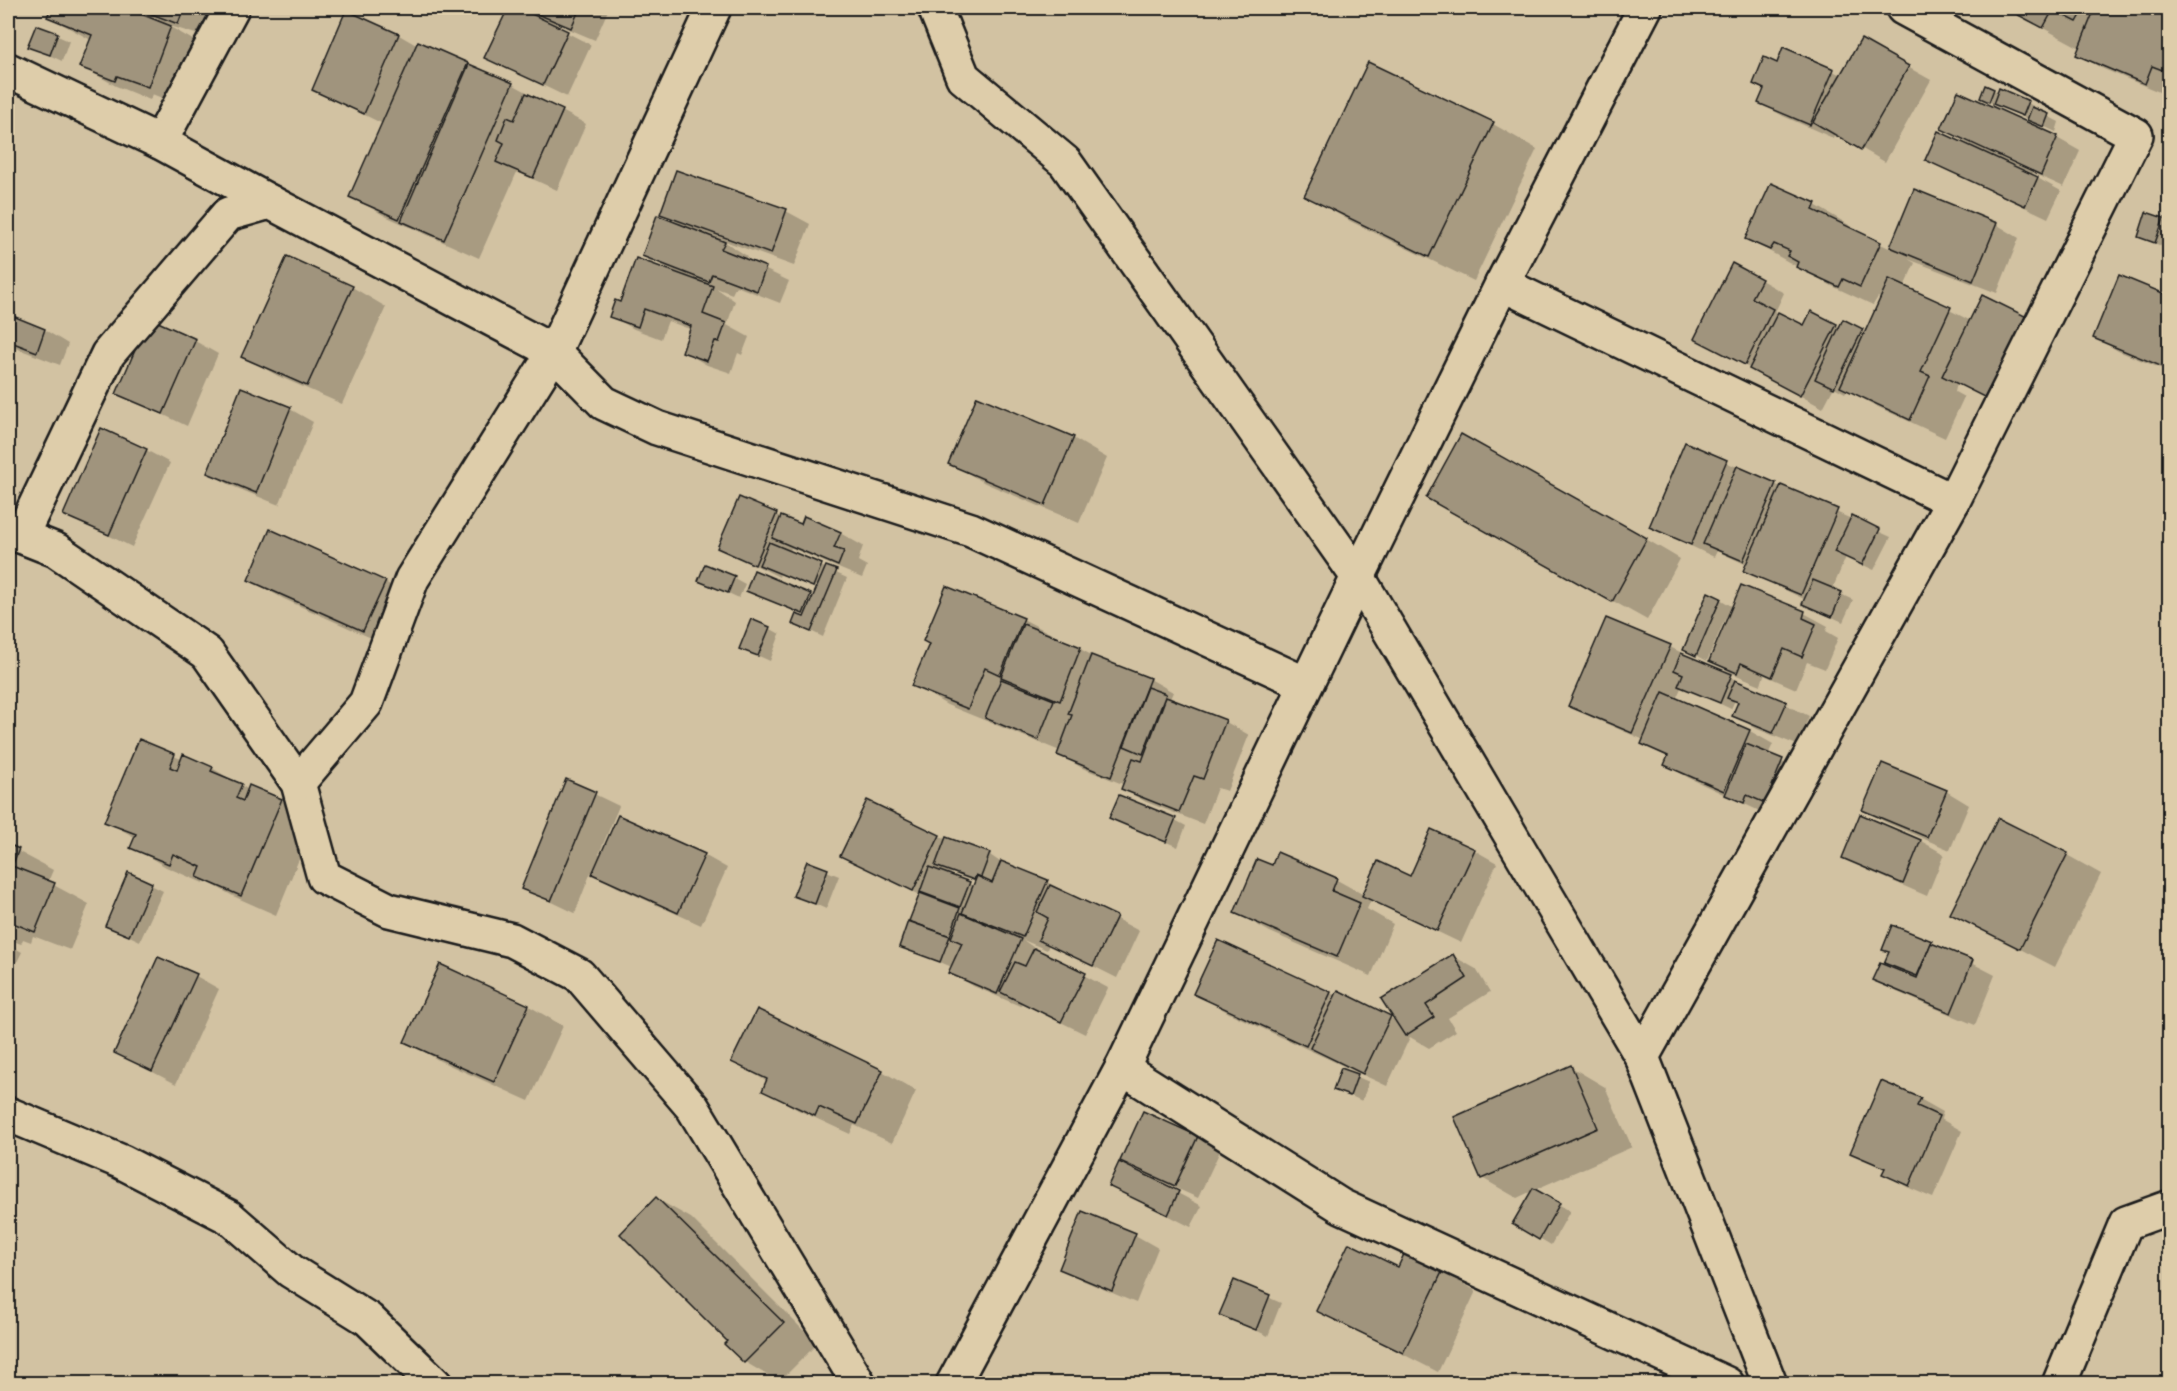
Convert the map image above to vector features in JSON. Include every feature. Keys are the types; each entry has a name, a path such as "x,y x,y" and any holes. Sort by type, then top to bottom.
{"street":[{"path":"160,142 232,8"},
{"path":"298,783 366,703 412,579 554,352 714,8"},
{"path":"935,8 963,77 1065,162 1358,577 1642,1057 1770,1383"},
{"path":"953,1383 1122,1068 1306,684 1502,284 1645,8"},
{"path":"1642,1057 1953,501 2136,135 1903,8"},
{"path":"8,70 160,142 554,352 604,403 657,428 971,530 1306,684"},
{"path":"270,202 228,214 108,354 14,533 56,550 207,653 298,783 324,877 389,910 512,940 579,975 693,1108 860,1383"},
{"path":"1502,284 1953,501"},
{"path":"1122,1068 1341,1206 1727,1383"},
{"path":"8,1114 122,1162 229,1217 291,1271 368,1319 435,1383"},
{"path":"2059,1383 2126,1223 2169,1208"}],"building":[{"path":"51,8 132,8 131,10 171,26 148,87 117,76 115,81 79,67 92,35 47,17"},
{"path":"136,8 184,8 178,24"},
{"path":"508,8 519,8 568,31 543,85 484,58"},
{"path":"523,8 580,8 571,28"},
{"path":"2005,8 2085,8 2077,22 2053,10 2043,28"},
{"path":"2095,8 2170,8 2170,60 2165,71 2152,66 2145,84 2076,55"},
{"path":"346,10 399,34 364,114 312,90"},
{"path":"36,25 58,33 50,55 27,47"},
{"path":"1861,39 1909,66 1861,150 1813,122"},
{"path":"418,41 468,63 399,219 349,197"},
{"path":"1783,47 1834,69 1810,125 1758,103 1764,89 1753,84 1764,57 1777,63"},
{"path":"1368,62 1494,122 1429,257 1304,196"},
{"path":"469,64 513,83 444,240 401,221"},
{"path":"1985,85 1994,89 1989,102 1980,98"},
{"path":"1999,88 2029,101 2023,116 1993,104"},
{"path":"1958,91 2058,136 2041,175 1941,129"},
{"path":"526,93 563,110 533,178 496,162 504,143 498,140 507,117 514,120"},
{"path":"2032,107 2049,114 2044,127 2027,120"},
{"path":"1938,131 2038,177 2025,206 1925,160"},
{"path":"676,170 787,209 771,254 660,214"},
{"path":"1771,183 1816,203 1813,210 1881,242 1860,287 1843,279 1839,287 1796,267 1798,262 1787,256 1790,251 1774,244 1770,250 1745,239"},
{"path":"1914,189 1997,223 1973,281 1890,247"},
{"path":"2146,212 2164,218 2155,243 2138,237"},
{"path":"657,215 725,242 721,249 766,267 757,291 712,274 709,282 642,256"},
{"path":"287,256 353,286 307,386 241,357"},
{"path":"636,258 713,286 703,314 726,323 719,342 715,341 707,361 682,352 691,326 644,309 638,327 609,317 615,300 620,302"},
{"path":"1732,263 1762,279 1752,298 1773,309 1745,365 1694,339"},
{"path":"2119,275 2170,296 2170,370 2093,338"},
{"path":"1889,279 1951,307 1921,372 1930,376 1910,420 1840,387"},
{"path":"1982,295 2029,318 1988,399 1942,376"},
{"path":"1811,311 1837,324 1800,396 1749,369 1778,312 1804,325"},
{"path":"8,314 45,329 37,352 8,341"},
{"path":"149,318 196,339 163,414 116,394"},
{"path":"1843,319 1863,329 1834,388 1815,379"},
{"path":"241,387 291,407 256,493 207,473"},
{"path":"977,396 1074,437 1045,505 948,464"},
{"path":"101,428 147,449 109,535 63,515"},
{"path":"1461,434 1647,538 1612,602 1426,498"},
{"path":"1685,442 1727,460 1691,545 1649,527"},
{"path":"1737,466 1776,483 1743,561 1703,544"},
{"path":"1781,485 1838,509 1801,595 1743,571"},
{"path":"739,497 777,513 755,565 717,548"},
{"path":"1852,515 1880,529 1862,565 1834,552"},
{"path":"781,516 801,524 804,516 841,532 834,548 844,551 838,566 772,538"},
{"path":"270,529 386,581 363,631 248,580"},
{"path":"769,542 822,564 813,587 759,565"},
{"path":"705,564 735,576 728,593 698,581"},
{"path":"826,566 837,570 811,632 792,624 796,614 804,617"},
{"path":"754,570 811,594 803,614 746,591"},
{"path":"1813,580 1842,592 1832,617 1802,604"},
{"path":"1741,585 1805,611 1803,618 1816,624 1802,657 1784,649 1772,677 1741,663 1737,673 1709,661"},
{"path":"946,586 1024,618 1000,675 985,668 968,709 911,686 929,644 923,641"},
{"path":"1708,592 1721,598 1696,656 1683,650"},
{"path":"1606,618 1671,645 1632,733 1568,706"},
{"path":"751,619 770,627 758,656 739,649"},
{"path":"1023,624 1081,647 1060,701 1001,677"},
{"path":"1681,653 1732,674 1720,703 1678,686 1683,674 1674,670"},
{"path":"1091,655 1150,678 1111,777 1057,755 1072,715 1068,714"},
{"path":"1001,679 1054,700 1038,740 985,718"},
{"path":"1735,680 1787,702 1773,733 1732,716 1738,702 1727,698"},
{"path":"1147,687 1166,694 1143,754 1124,746"},
{"path":"1663,692 1750,730 1724,791 1664,765 1668,756 1641,744"},
{"path":"1166,697 1226,720 1203,779 1194,776 1179,812 1121,789 1133,758 1142,761"},
{"path":"139,739 175,754 170,767 177,770 183,754 213,767 211,771 242,784 236,798 243,801 249,785 282,799 241,896 197,877 201,867 173,854 169,864 130,848 136,834 104,822"},
{"path":"1746,744 1783,759 1765,803 1747,795 1744,803 1725,795"},
{"path":"1882,763 1947,790 1927,837 1862,810"},
{"path":"566,779 596,792 551,901 521,889"},
{"path":"1119,795 1176,818 1166,842 1109,818"},
{"path":"867,800 940,835 913,891 840,856"},
{"path":"1860,814 1921,840 1903,884 1842,858"},
{"path":"618,815 705,854 678,913 592,874"},
{"path":"1998,818 2068,853 2020,949 1950,914"},
{"path":"1431,829 1475,849 1437,931 1362,896 1378,861 1410,876"},
{"path":"946,837 990,853 981,877 976,875 974,880 935,866"},
{"path":"8,844 19,849 12,866 55,883 35,932 8,921"},
{"path":"1277,852 1337,878 1332,891 1360,903 1337,957 1234,913 1257,859 1272,865"},
{"path":"807,861 828,869 815,904 793,896"},
{"path":"1001,861 1048,880 1023,937 962,913 977,876 992,883"},
{"path":"929,867 970,882 960,907 920,892"},
{"path":"128,872 152,883 129,936 105,926"},
{"path":"1050,885 1117,916 1093,966 1038,940 1048,918 1037,912"},
{"path":"920,893 960,908 950,936 909,921"},
{"path":"961,913 1021,939 997,994 948,973 962,943 951,938"},
{"path":"908,921 950,936 940,962 899,947"},
{"path":"1892,925 1932,941 1917,976 1884,963 1889,952 1882,950"},
{"path":"1218,940 1331,992 1306,1046 1193,994"},
{"path":"1931,943 1973,960 1951,1013 1872,980 1880,963 1917,978"},
{"path":"1034,948 1086,973 1061,1022 1000,992 1015,962 1025,966"},
{"path":"1453,954 1467,978 1426,1005 1434,1017 1405,1036 1381,999"},
{"path":"158,957 197,974 152,1071 114,1053"},
{"path":"440,964 529,1005 494,1082 404,1042"},
{"path":"1338,990 1391,1016 1363,1074 1310,1048"},
{"path":"757,1009 883,1070 857,1124 819,1107 815,1116 762,1091 767,1079 731,1062"},
{"path":"1571,1065 1598,1128 1481,1179 1454,1117"},
{"path":"1341,1068 1358,1074 1350,1096 1333,1090"},
{"path":"1881,1081 1921,1098 1917,1106 1939,1116 1909,1186 1882,1174 1885,1168 1850,1153"},
{"path":"1143,1111 1198,1136 1175,1186 1120,1161"},
{"path":"1119,1162 1179,1191 1168,1215 1108,1186"},
{"path":"1533,1188 1560,1203 1539,1240 1512,1224"},
{"path":"656,1197 784,1323 744,1363 724,1344 727,1341 620,1234"},
{"path":"1082,1211 1136,1233 1112,1291 1059,1269"},
{"path":"1349,1243 1398,1267 1405,1252 1443,1270 1403,1353 1316,1311"},
{"path":"1234,1280 1270,1295 1256,1330 1219,1315"}]}
